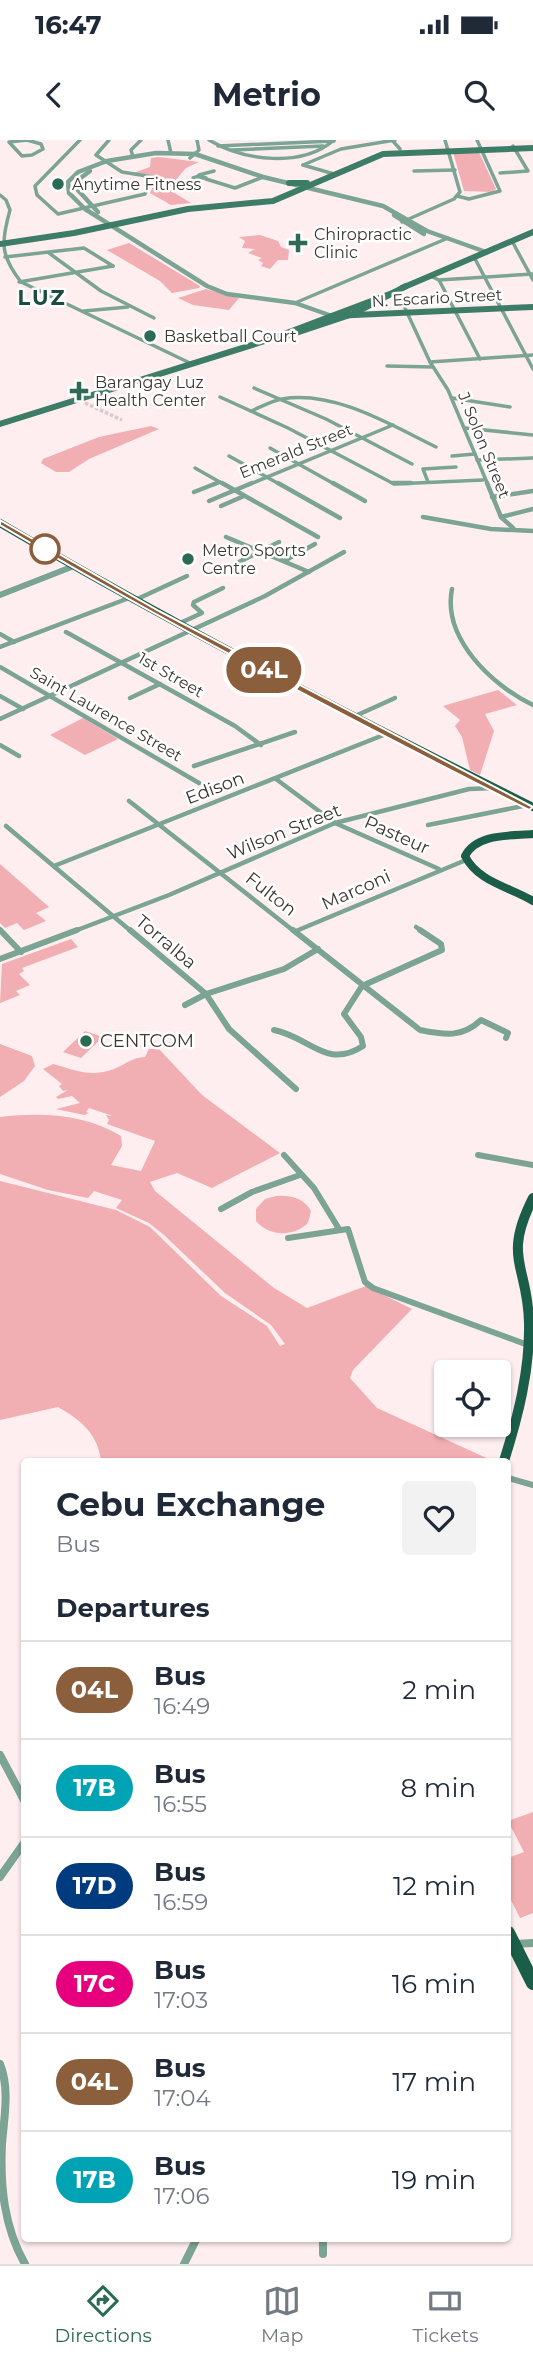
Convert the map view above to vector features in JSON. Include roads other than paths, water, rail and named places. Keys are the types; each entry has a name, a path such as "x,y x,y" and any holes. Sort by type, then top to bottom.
{"main road":[{"path":"331,173 383,155 533,146"},
{"path":"0,243 188,209 260,204 302,188 369,155 400,149 449,150"},
{"path":"287,184 319,192"},
{"path":"287,184 313,188 319,192"},
{"path":"233,351 338,315 533,232"},
{"path":"0,424 82,401 268,340 332,318 406,286"},
{"path":"233,351 397,292"},
{"name":"N. Escario Street","path":"338,315 533,307"},
{"path":"0,523 190,631 386,734 531,806"},
{"path":"533,834 477,843 466,852 466,860 478,873 533,901"},
{"path":"505,1458 528,1345 530,1320 515,1258 515,1234 533,1198"},
{"path":"511,1940 533,1983"}],"street":[{"path":"80,140 35,189 37,195 57,214 143,196 153,177 125,173 96,155 109,140"},
{"path":"133,157 131,151 141,140"},
{"path":"168,140 171,153"},
{"path":"111,224 77,192 76,184 85,173 106,163 157,156 193,156 199,150 197,140"},
{"path":"210,140 216,146 255,157 284,157 328,146 334,140"},
{"path":"216,146 334,140"},
{"path":"331,173 303,165 341,149 393,140 400,149"},
{"path":"405,220 457,196 460,192 456,170 445,140"},
{"path":"457,196 470,199 500,191 477,140"},
{"path":"8,141 32,141 41,144 43,149 34,155 16,156 8,141"},
{"path":"275,141 284,157"},
{"path":"227,150 328,146"},
{"path":"500,173 528,171 514,147"},
{"path":"287,184 193,156 171,153 106,163 78,172 68,182 69,193 85,209 225,289 298,301 338,315"},
{"path":"414,171 456,170"},
{"path":"202,177 214,171"},
{"path":"188,172 235,188 261,178"},
{"path":"319,192 378,208 481,255 485,277 533,369"},
{"path":"0,195 10,205 11,213 0,243 12,276 18,282 192,363"},
{"path":"0,206 10,205"},
{"path":"298,301 445,239"},
{"path":"512,241 533,280"},
{"path":"5,257 84,248 113,267 18,282"},
{"path":"49,253 128,307 154,318"},
{"path":"430,276 439,280 531,274"},
{"path":"439,280 480,359"},
{"name":"J. Solon Street","path":"397,292 431,364 452,398 483,480 501,517 513,528"},
{"path":"82,311 128,307"},
{"path":"387,366 533,355"},
{"path":"254,388 412,464"},
{"path":"220,397 394,484 483,480"},
{"path":"251,411 280,399 297,398 359,409 436,447"},
{"path":"452,398 510,407"},
{"name":"Emerald Street","path":"209,501 393,425"},
{"path":"465,428 533,435"},
{"path":"270,448 365,501"},
{"path":"229,456 340,518"},
{"path":"453,456 533,458"},
{"path":"428,482 423,469 456,467"},
{"path":"195,468 318,537"},
{"path":"194,492 220,482"},
{"path":"492,497 533,491"},
{"path":"221,506 244,496"},
{"path":"501,517 533,509"},
{"path":"423,517 491,529 533,531"},
{"path":"226,537 309,572"},
{"path":"239,562 279,542"},
{"path":"284,561 315,544"},
{"path":"271,556 292,546"},
{"path":"0,719 265,596 344,552"},
{"path":"0,590 72,565"},
{"path":"0,595 72,565"},
{"path":"0,648 187,576"},
{"path":"178,624 202,613 193,605 194,602 223,588"},
{"path":"452,589 453,612 467,651 507,693 533,705"},
{"name":"1st Street","path":"66,632 235,726 261,745"},
{"path":"0,634 14,642"},
{"name":"Saint Laurence Street","path":"0,667 199,783"},
{"path":"130,698 160,684"},
{"path":"0,696 23,709"},
{"path":"353,717 395,698"},
{"path":"194,766 295,732"},
{"name":"Edison","path":"54,866 386,734"},
{"path":"0,745 19,756"},
{"name":"Pasteur","path":"276,779 335,823 439,869"},
{"path":"470,789 478,781"},
{"name":"Wilson Street","path":"0,960 115,917 335,823 470,789 494,788"},
{"name":"Fulton","path":"129,801 420,1030 440,1034 468,1032 481,1020 508,1032 506,1038"},
{"path":"428,825 531,806"},
{"name":"Torralba","path":"6,826 206,994 229,1029 296,1089"},
{"name":"Marconi","path":"296,931 439,869 466,860"},
{"path":"274,1030 294,1034 332,1057 358,1050 363,1046 364,1040 345,1020 344,1014 362,986 441,951 441,944 416,927"},
{"path":"0,930 21,952"},
{"path":"185,1005 206,994 284,968 318,949"},
{"path":"284,1155 314,1188 339,1228"},
{"path":"478,1155 533,1164"},
{"path":"221,1209 252,1192 300,1175"},
{"path":"288,1238 348,1228 365,1282 528,1345"},
{"path":"520,1277 533,1284"},
{"path":"511,1479 533,1485"},
{"path":"0,1755 21,1794"},
{"path":"0,1877 21,1847"},
{"path":"511,1938 533,1943"},
{"path":"0,2064 5,2081 1,2173 3,2210 24,2264"},
{"path":"184,2264 195,2242"},
{"path":"323,2242 323,2254"}],"tunnel":[{"path":"85,403 122,420"}],"place":[{"name":"Anytime Fitness","path":"58,184"},
{"name":"Chiropractic Clinic","path":"298,243"},
{"name":"Basketball Court","path":"150,336"},
{"name":"Barangay Luz Health Center","path":"79,391"},
{"name":"Metro Sports Centre","path":"188,559"},
{"name":"CENTCOM","path":"86,1041"}],"district":[{"name":"LUZ","path":"42,297"}]}
